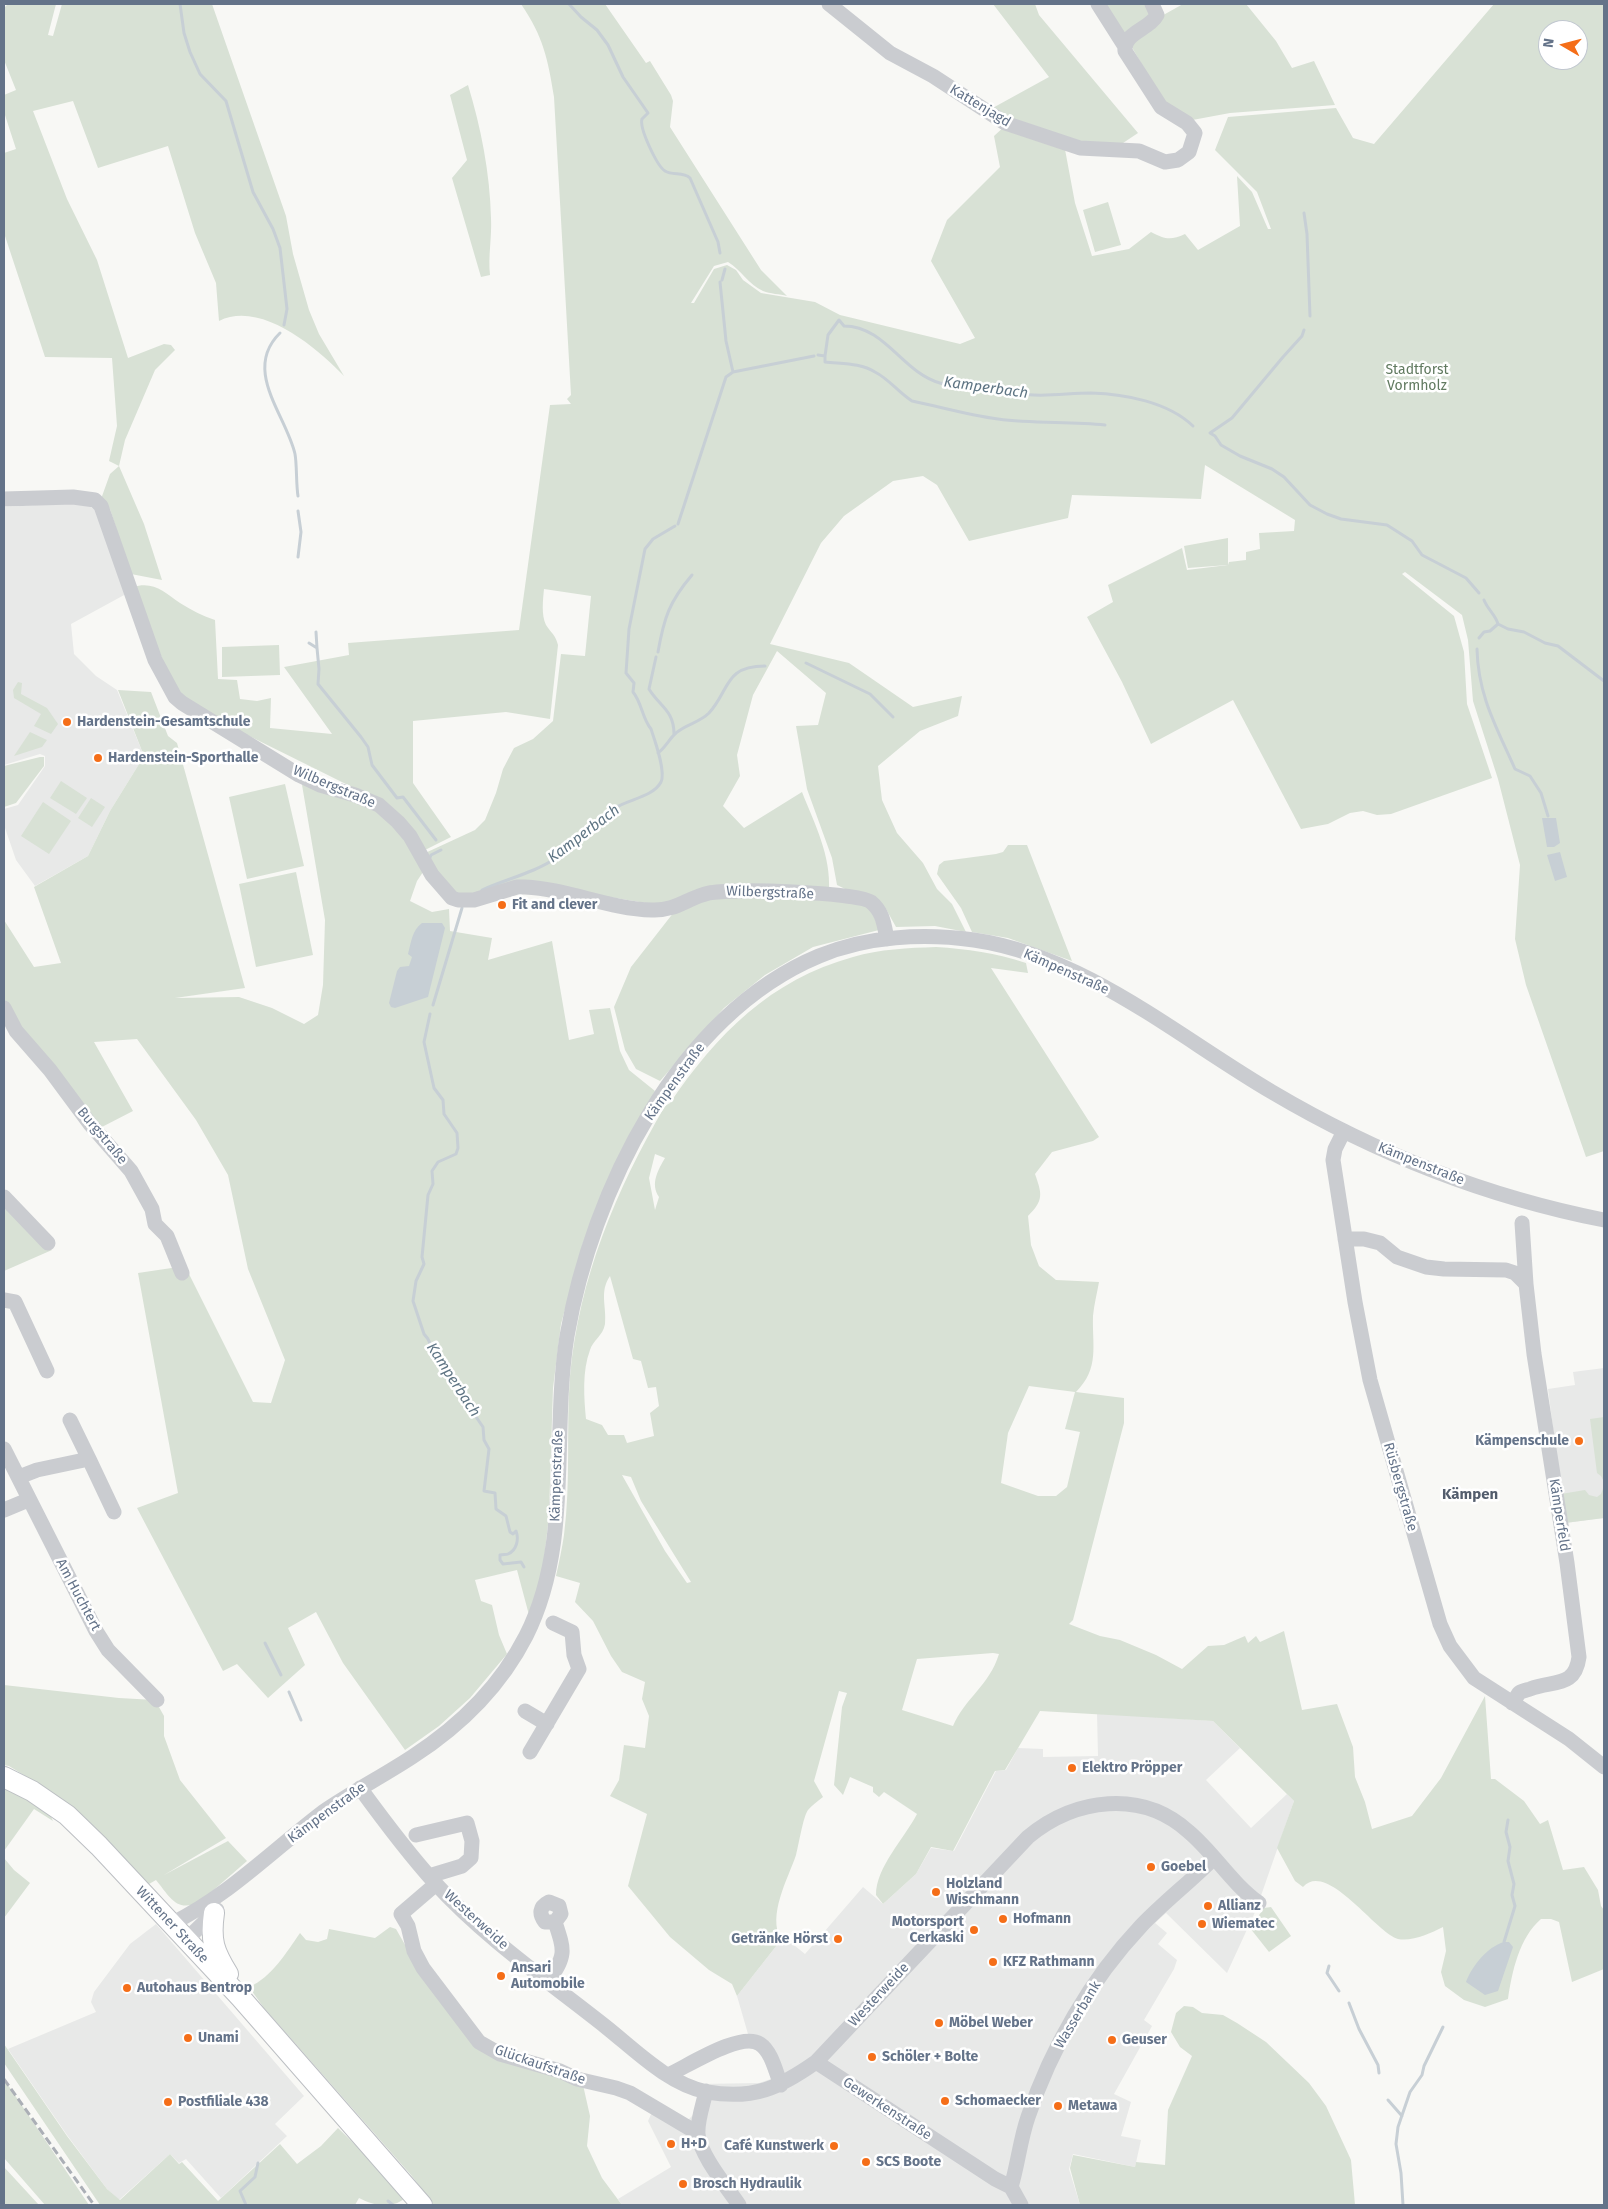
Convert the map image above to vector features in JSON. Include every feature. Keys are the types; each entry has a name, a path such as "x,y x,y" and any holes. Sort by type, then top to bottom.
{"main road":[{"name":"Wittener Straße","path":"4,1778 32,1791 67,1815 134,1883 241,1998 422,2205"},
{"path":"214,1913 213,1946 241,1998"}],"street":[{"name":"Kattenjagd","path":"829,4 890,53 933,76 997,120 1080,148 1139,151 1165,162 1178,160 1189,152 1195,133 1187,123 1168,113 1155,99 1129,60 1124,45"},
{"path":"1098,4 1124,45 1128,39 1154,21 1157,15 1152,4"},
{"name":"Wilbergstraße","path":"4,499 73,497 95,500 101,506 108,524 155,660 175,697 222,729 299,775 379,805 410,836 432,875 452,898 467,901 525,887 626,908 665,911 702,895 723,890 858,897 870,901 882,914 887,939"},
{"name":"Kämpenstraße","path":"171,1924 246,1876 325,1811 434,1743 476,1706 513,1659 535,1616 547,1577 555,1535 560,1404 567,1340 573,1306 588,1247 606,1200 626,1157 652,1111 695,1051 723,1020 762,988 821,955 848,946 914,936 972,940 1025,953 1094,982 1275,1094 1344,1131 1423,1166 1479,1187 1533,1203 1604,1220"},
{"name":"Burgstraße","path":"4,1008 16,1031 50,1070 90,1124 131,1171 152,1210 155,1224 167,1236 182,1272"},
{"name":"Rüsbergstraße","path":"1344,1131 1335,1149 1333,1160 1370,1380 1440,1624 1450,1646 1474,1678 1575,1743 1604,1767"},
{"path":"4,1197 48,1243"},
{"name":"Kämperfeld","path":"1512,1704 1519,1693 1566,1680 1577,1669 1579,1657 1567,1563 1534,1354 1526,1284 1522,1223"},
{"path":"1345,1239 1364,1239 1380,1243 1397,1257 1426,1267 1506,1270 1516,1273 1526,1284"},
{"path":"4,1300 15,1302 47,1371"},
{"path":"70,1420 114,1512"},
{"name":"Am Huchtert","path":"4,1449 19,1477 28,1500 96,1631 108,1650 157,1700"},
{"path":"19,1477 37,1470 89,1459"},
{"path":"4,1510 28,1500"},
{"path":"530,1752 579,1669 574,1655 572,1632 553,1624"},
{"path":"525,1711 547,1724"},
{"name":"Westerweide","path":"360,1788 432,1880 488,1933 668,2075 706,2092 749,2093 781,2085 816,2062 1028,1836 1067,1812 1095,1805 1120,1804 1147,1808 1170,1817 1191,1833 1213,1859 1259,1903"},
{"name":"Westerweide","path":"416,1835 467,1823 472,1841 471,1858 462,1866 432,1880"},
{"name":"Wasserbank","path":"1011,2187 1020,2141 1038,2090 1053,2056 1085,2000 1140,1927 1213,1859"},
{"name":"Kämpenstraße","path":"186,1940 214,1913 246,1876"},
{"name":"Glückaufstraße","path":"432,1880 401,1914 408,1926 414,1951 423,1968 479,2042 500,2054 560,2071 577,2079 630,2093 689,2128 698,2129"},
{"path":"548,1982 563,1954 563,1946 555,1922"},
{"path":"668,2075 735,2042 748,2040 760,2044 768,2053 781,2085"},
{"name":"Gewerkenstraße","path":"816,2062 884,2108 995,2179 1011,2187"},
{"path":"706,2092 698,2129 699,2138 705,2153 739,2205"},
{"path":"1011,2187 1021,2205"}],"shaded area":[{"name":"Hardenstein-Gesamtschule","path":"84,502 95,510 126,594 71,624 74,654 96,676 117,690 144,756 110,811 88,856 35,886 16,860 4,825 4,809 18,805 45,766 45,756 40,754 4,765 4,507"},
{"path":"1542,818 1556,818 1560,843 1554,847 1547,847"},
{"path":"1560,852 1567,877 1555,881 1547,855"},
{"path":"422,923 442,923 445,928 428,997 395,1008 391,1007 389,1003 397,971 400,967 409,966 412,957 408,954 412,937"},
{"name":"Kämpenschule","path":"1604,1368 1604,1518 1565,1523 1548,1389 1575,1385 1573,1372"},
{"path":"1097,1713 1213,1721 1240,1748 1206,1780 1251,1828 1287,1794 1294,1801 1256,1910 1227,1973 1166,1913 1155,1923 1167,1933 1158,1944 1177,1960 1174,1969 1144,2020 1152,2026 1114,2094 1131,2102 1121,2136 1141,2140 1135,2167 1073,2154 1069,2169 1080,2205 622,2205 618,2199 671,2167 648,2121 653,2110 688,2120 696,2112 701,2084 759,2083 771,2079 762,2055 748,2034 737,1996 781,1940 789,1941 805,1954 863,1887 883,1904 916,1874 931,1848 954,1851 996,1771 1006,1770 1018,1748 1043,1749 1043,1757 1098,1756"},
{"path":"156,1924 304,2096 275,2124 287,2136 221,2198 186,2159 179,2163 170,2154 119,2200 107,2189 67,2135 8,2049 96,2012 91,2002 94,1992 130,1944"},
{"path":"1504,1942 1509,1942 1513,1947 1498,1991 1485,1995 1466,1982 1481,1958 1492,1948"}],"green space":[{"path":"8,4 56,4 48,35 53,36 62,4 212,4 286,216 293,254 309,310 319,334 344,376 304,341 270,322 252,317 235,316 219,321 216,283 195,233 168,146 98,168 73,101 33,111 67,199 97,260 128,358 164,344 171,345 175,350 155,370 125,440 119,466 109,461 117,426 112,358 45,357 4,233 4,153 16,149 4,112 4,95 16,90 4,60 4,8"},
{"name":"Stadtforst Vormholz","path":"521,4 605,4 646,63 650,61 671,95 673,101 670,127 761,270 787,296 766,292 758,288 728,262 714,266 691,303 694,303 714,269 727,265 736,270 743,280 761,293 815,302 840,315 960,344 975,338 931,261 947,220 1000,167 994,136 1006,125 1064,144 1075,203 1092,256 1129,249 1151,232 1168,238 1175,238 1185,234 1198,250 1240,226 1237,176 1252,192 1268,229 1271,229 1257,192 1215,150 1228,117 1336,108 1353,138 1374,144 1494,4 1604,4 1604,1151 1586,1157 1526,985 1515,939 1520,865 1498,779 1473,701 1468,640 1462,615 1405,572 1402,574 1454,616 1464,652 1467,704 1492,778 1391,814 1377,815 1363,811 1350,813 1328,824 1301,829 1233,700 1151,744 1122,682 1087,617 1113,602 1108,585 1182,548 1187,570 1228,565 1229,562 1246,560 1246,552 1260,549 1259,533 1294,531 1295,520 1205,465 1201,499 1072,495 1068,518 969,541 937,485 923,476 893,481 844,516 821,543 770,644 849,663 913,707 962,696 958,716 920,731 878,766 882,800 897,833 923,863 937,889 952,904 966,932 935,926 896,927 886,909 837,885 832,858 807,789 796,726 818,725 826,693 777,651 753,695 737,755 740,776 723,806 744,828 802,792 825,853 829,891 771,889 664,906 567,890 459,898 423,854 475,830 485,820 503,769 514,748 533,739 553,721 561,654 585,656 591,596 544,589 544,621 558,645 550,719 506,712 413,721 413,783 451,837 423,851 364,793 225,724 177,695 133,587 147,585 158,589 188,608 215,620 218,679 237,680 240,699 257,701 271,698 270,728 332,734 284,667 349,655 348,643 519,630 550,405 571,404 567,399 571,395 554,97 544,48 535,27"},
{"path":"993,4 1035,4 1039,15 1138,133 1117,147 1088,146 989,110 1049,77"},
{"path":"1103,4 1148,4 1152,12 1124,39"},
{"path":"1183,4 1246,4 1276,41 1292,68 1314,61 1335,105 1230,113 1187,121 1169,111 1130,44 1158,18"},
{"path":"468,85 484,151 489,184 491,225 490,275 481,277 452,178 467,160 450,95"},
{"path":"1108,202 1121,245 1095,252 1083,210"},
{"path":"119,466 144,524 162,580 131,574 110,509 101,499 110,474"},
{"path":"1228,538 1228,565 1188,568 1184,546"},
{"path":"279,645 280,675 222,677 222,647"},
{"path":"18,682 22,683 21,694 47,708 58,724 51,734 34,726 41,714 14,698 13,690"},
{"path":"118,690 151,692 168,736 177,743 245,988 175,998 239,997 272,1008 304,1024 318,1015 323,985 325,920 301,779 377,807 427,866 417,881 410,901 432,912 449,909 450,931 492,938 488,960 552,941 569,1040 594,1034 589,1010 610,1008 620,1051 629,1070 655,1091 600,1199 583,1243 561,1324 553,1388 549,1515 542,1579 529,1615 517,1570 475,1580 481,1601 492,1605 499,1635 507,1654 470,1698 439,1726 405,1750 343,1663 316,1612 288,1628 305,1665 268,1698 237,1664 223,1671 137,1508 178,1493 138,1273 185,1266 253,1402 271,1403 285,1360 248,1269 228,1175 196,1120 137,1039 94,1042 133,1111 98,1129 4,1005 4,920 34,967 61,963 34,887 88,856 110,811 144,756"},
{"path":"30,732 47,740 42,747 14,756"},
{"path":"44,757 44,766 16,803 4,807 4,766"},
{"path":"61,781 87,798 76,814 50,798"},
{"path":"285,784 304,866 247,879 229,797"},
{"path":"91,798 105,807 92,827 78,818"},
{"path":"43,802 71,821 49,854 21,836"},
{"path":"1008,845 1027,845 1072,961 1008,938 972,932 961,908 937,874 939,865 944,861 996,854 1003,852"},
{"path":"296,872 313,955 256,967 239,884"},
{"path":"721,894 856,899 872,911 879,930 813,947 765,975 724,1008 660,1081 636,1069 625,1050 614,1007 631,967 674,912"},
{"path":"936,947 981,952 1026,963 1028,973 991,968 1099,1137 1093,1141 1052,1152 1035,1174 1040,1196 1037,1206 1028,1216 1031,1245 1039,1266 1056,1280 1099,1282 1093,1316 1094,1347 1092,1365 1084,1383 1076,1392 1124,1398 1124,1423 1073,1620 1069,1624 1100,1636 1120,1640 1156,1655 1182,1669 1208,1646 1224,1645 1245,1636 1248,1643 1256,1636 1260,1642 1284,1631 1302,1710 1337,1704 1353,1747 1355,1777 1365,1802 1372,1829 1412,1816 1441,1778 1485,1696 1491,1779 1495,1779 1524,1801 1540,1824 1548,1820 1563,1870 1584,1867 1598,1890 1601,1906 1604,1910 1604,1969 1572,1982 1559,1922 1551,1919 1541,1919 1533,1927 1522,1946 1514,1967 1508,1999 1485,2007 1464,2000 1445,1986 1441,1972 1446,1951 1443,1927 1415,1938 1398,1939 1377,1925 1338,1890 1325,1883 1313,1881 1303,1887 1295,1881 1277,1848 1294,1801 1213,1721 1040,1711 1005,1770 995,1771 953,1851 931,1847 916,1874 883,1904 876,1895 881,1874 917,1814 884,1792 879,1797 873,1792 873,1787 850,1777 843,1795 834,1785 842,1707 847,1693 839,1691 814,1781 823,1797 811,1806 806,1813 796,1855 777,1908 777,1930 781,1940 737,1996 732,1984 709,1970 670,1937 628,1886 647,1814 610,1796 619,1780 624,1745 645,1748 649,1716 642,1699 645,1682 622,1672 611,1656 593,1621 575,1602 580,1583 556,1576 566,1515 570,1376 582,1304 602,1236 631,1170 665,1106 670,1103 707,1054 748,1013 771,995 823,967 873,952","holes":["655,1154 665,1158 655,1182 656,1192 659,1197 655,1210 649,1178","610,1276 633,1359 641,1361 648,1388 656,1387 659,1406 650,1413 654,1436 627,1443 624,1435 608,1435 602,1425 586,1419 584,1393 587,1358 591,1347 602,1332 605,1324 604,1294","1029,1386 1075,1392 1065,1429 1080,1432 1067,1487 1056,1496 1038,1496 1001,1483 1008,1433","622,1475 631,1477 641,1501 691,1582 687,1583 665,1551","999,1654 989,1675 964,1707 953,1726 902,1710 917,1659"]},
{"path":"4,1201 52,1250 4,1271"},
{"path":"1604,1417 1604,1482 1597,1473 1590,1419"},
{"path":"1604,1486 1604,1518 1565,1523 1561,1494 1585,1490 1589,1495 1597,1497 1601,1494"},
{"path":"4,1685 119,1698 155,1700 164,1716 164,1736 180,1780 226,1838 164,1875 228,1841 247,1861 201,1901 193,1905 180,1905 175,1902 156,1880 149,1884 48,1790 9,1766 4,1765"},
{"path":"4,1783 47,1808 53,1821 34,1809 4,1851"},
{"path":"4,1858 14,1870 30,1883 4,1918"},
{"path":"1271,1907 1291,1936 1269,1952 1250,1928 1264,1908"},
{"path":"390,1927 396,1929 420,1971 476,2044 583,2085 590,2116 587,2146 602,2178 622,2205 434,2205 411,2175 264,2008 249,1987 272,1971 300,1933 306,1940 318,1942 327,1939 329,1929 375,1938"},
{"path":"1184,2006 1193,2007 1202,2013 1223,2015 1237,2023 1266,2042 1309,2083 1326,2106 1351,2160 1355,2205 1080,2205 1070,2168 1073,2155 1135,2167 1136,2162 1165,2165 1168,2110 1192,2056 1180,2047 1171,2032 1176,2013"},
{"path":"4,2044 67,2136 107,2189 120,2200 170,2154 179,2164 182,2162 218,2201 280,2144 297,2164 321,2146 338,2128 372,2161 404,2199 388,2205 371,2203 359,2198 355,2205 100,2205 4,2063"},
{"path":"4,2079 89,2205 45,2205 4,2158"},
{"path":"4,2167 39,2205 4,2205"}],"waterway":[{"path":"180,4 184,33 190,52 200,74 226,101 253,192 273,229 280,248 287,309 284,325"},
{"path":"569,4 597,30 608,45 623,77 648,113 642,119 643,130 649,147 662,168 665,171 690,178 718,242 720,253"},
{"path":"1304,213 1307,234 1310,316"},
{"path":"722,280 725,269"},
{"path":"720,282 726,341 733,372"},
{"name":"Kamperbach","path":"818,355 825,356 828,335 839,320 844,326 858,328 883,341 915,370 927,378 940,383 1026,394 1091,393 1118,395 1159,405 1183,418 1193,426"},
{"name":"Kamperbach","path":"1304,330 1302,336 1232,418 1210,433 1215,436 1221,445 1240,456 1272,469 1284,477 1310,505 1327,514 1341,519 1387,525 1412,541 1422,555 1466,578 1479,593"},
{"path":"280,333 269,347 265,362 266,377 270,393 295,454 298,496"},
{"name":"Kamperbach","path":"678,524 726,377 733,372 814,356"},
{"path":"825,356 825,362 851,364 870,369 885,378 912,401 998,419 1105,425"},
{"path":"298,511 301,532 298,557"},
{"name":"Kamperbach","path":"482,890 529,872 556,858 615,808 647,794 661,782 661,764 655,741 633,692 634,683 626,673 629,629 645,549 653,539 675,526"},
{"path":"658,652 665,620 673,602 692,575"},
{"name":"Kamperbach","path":"1484,600 1498,624 1508,629 1524,632 1545,643 1558,646 1604,681"},
{"path":"1479,638 1484,632 1490,631 1498,624"},
{"path":"316,632 317,648"},
{"path":"309,643 317,648 318,684 368,747 372,765 397,798 403,797 436,840"},
{"path":"1477,649 1481,682 1495,725 1515,769 1530,776 1541,793 1548,816"},
{"path":"656,657 649,689 672,719 674,734"},
{"path":"806,663 870,694 893,717"},
{"path":"658,753 676,733 709,713 735,675 742,670 765,666"},
{"path":"429,860 431,855 441,850"},
{"name":"Kamperbach","path":"433,1005 462,908"},
{"name":"Kamperbach","path":"430,1014 424,1042 434,1088 443,1100 444,1114 457,1133 458,1148 456,1154 438,1162 432,1171 433,1184 428,1195 422,1257 424,1264 416,1281 413,1301 424,1334 439,1363 466,1396 472,1411 483,1427 484,1440 489,1449 484,1491 495,1493 496,1509 506,1516 510,1532 513,1534 516,1531 517,1534 515,1547 508,1554 500,1555 500,1560 503,1564 521,1562 524,1567"},
{"path":"265,1643 281,1675"},
{"path":"289,1692 301,1720"},
{"path":"1504,1942 1515,1906 1512,1895 1514,1884 1508,1861 1510,1847 1506,1832 1508,1820"},
{"path":"1329,1966 1327,1973 1339,1991"},
{"path":"1349,2003 1359,2029 1378,2065 1379,2073"},
{"path":"1403,2205 1401,2173 1396,2144 1398,2127 1410,2092 1422,2075 1424,2066 1443,2027"},
{"path":"1388,2100 1402,2116"},
{"path":"246,2205 240,2191 255,2177 258,2163"},
{"path":"388,2201 393,2205"}],"railway":[{"path":"4,2079 94,2205"}],"place":[{"name":"Hardenstein-Gesamtschule","path":"67,722"},
{"name":"Hardenstein-Sporthalle","path":"98,758"},
{"name":"Fit and clever","path":"502,905"},
{"name":"Kämpenschule","path":"1579,1441"},
{"name":"Elektro Pröpper","path":"1072,1768"},
{"name":"Goebel","path":"1151,1867"},
{"name":"Holzland Wischmann","path":"936,1892"},
{"name":"Allianz","path":"1208,1906"},
{"name":"Hofmann","path":"1003,1919"},
{"name":"Wiematec","path":"1202,1924"},
{"name":"Motorsport Cerkaski","path":"974,1930"},
{"name":"Getränke Hörst","path":"838,1939"},
{"name":"KFZ Rathmann","path":"993,1962"},
{"name":"Ansari Automobile","path":"501,1976"},
{"name":"Autohaus Bentrop","path":"127,1988"},
{"name":"Möbel Weber","path":"939,2023"},
{"name":"Unami","path":"188,2038"},
{"name":"Geuser","path":"1112,2040"},
{"name":"Schöler + Bolte","path":"872,2057"},
{"name":"Schomaecker","path":"945,2101"},
{"name":"Postfiliale 438","path":"168,2102"},
{"name":"Metawa","path":"1058,2106"},
{"name":"H+D","path":"671,2144"},
{"name":"Café Kunstwerk","path":"834,2146"},
{"name":"SCS Boote","path":"866,2162"},
{"name":"Brosch Hydraulik","path":"683,2184"}],"district":[{"name":"Kämpen","path":"1470,1495"}]}
